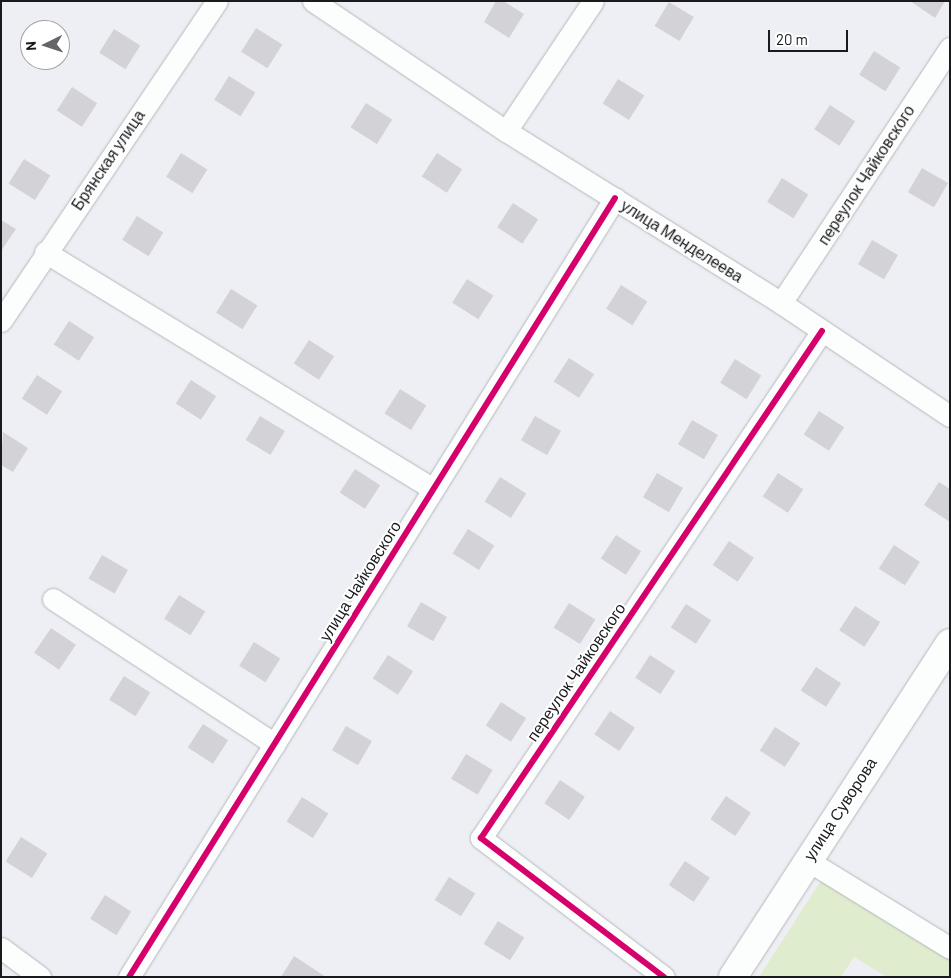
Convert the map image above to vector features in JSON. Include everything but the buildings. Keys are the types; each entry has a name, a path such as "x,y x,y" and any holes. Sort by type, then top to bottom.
{"street":[{"name":"Брянская улица","path":"1,321 45,252 217,1"},
{"name":"улица Менделеева","path":"313,1 506,132 781,303 950,416"},
{"path":"506,132 593,1"},
{"name":"переулок Чайковского","path":"781,303 950,48"},
{"name":"улица Чайковского","path":"128,977 614,198"},
{"path":"45,252 433,489"},
{"name":"переулок Чайковского","path":"664,977 481,838 822,331"},
{"path":"53,599 275,744"},
{"name":"улица Суворова","path":"733,977 807,860 950,643"},
{"path":"807,860 950,948"},
{"path":"1,948 40,977"}],"green space":[{"path":"822,879 950,960 950,977 887,977 854,957 841,977 759,977"}],"cycle path":[{"path":"129,977 615,198"},
{"path":"664,977 481,838 822,331"}]}
